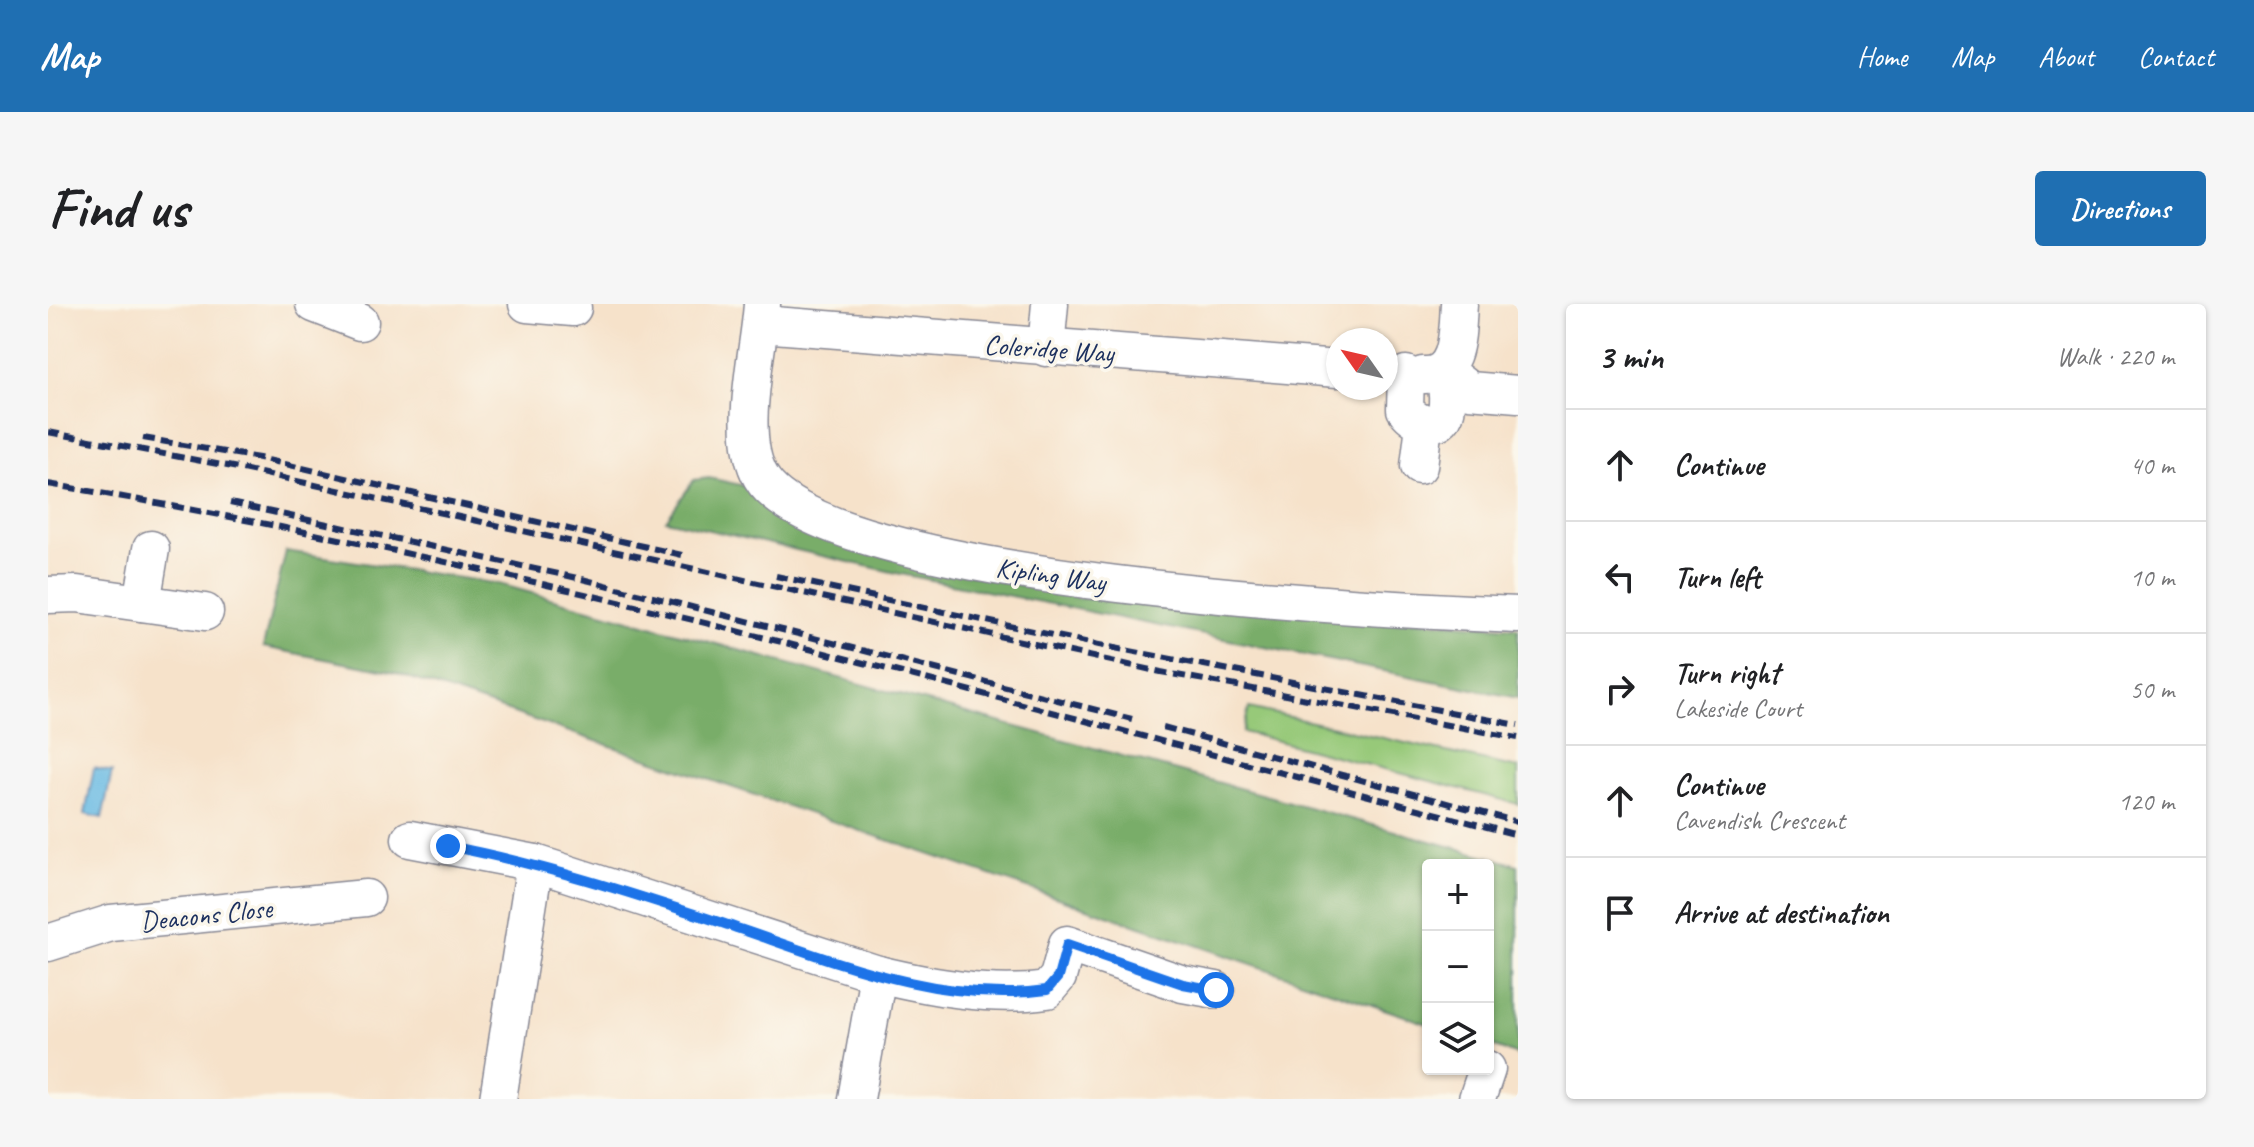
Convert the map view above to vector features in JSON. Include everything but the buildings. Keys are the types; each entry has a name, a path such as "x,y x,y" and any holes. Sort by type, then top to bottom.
{"street":[{"path":"314,304 360,322"},
{"path":"527,304 573,308"},
{"path":"1046,348 1050,304"},
{"path":"1398,373 1429,376 1443,370 1454,355 1459,304"},
{"name":"Coleridge Way","path":"761,314 892,319 1046,348 1326,368"},
{"name":"Kipling Way","path":"761,314 750,421 754,460 761,478 784,504 825,523 889,545 1009,570 1187,591 1518,615"},
{"path":"1443,370 1469,390 1518,394"},
{"path":"1398,381 1405,409 1424,425 1431,425 1442,419 1448,407 1443,370"},
{"path":"1419,466 1424,425"},
{"path":"142,603 151,549"},
{"path":"48,595 77,594 205,612"},
{"path":"410,839 535,863 878,974 973,991 1024,993 1047,990 1058,977 1067,944 1183,984 1216,990"},
{"path":"498,1099 535,863"},
{"name":"Deacons Close","path":"48,943 111,923 366,898"},
{"path":"856,1099 878,974"},
{"path":"1477,1099 1485,1075"}],"green space":[{"path":"709,478 745,486 782,519 812,533 880,555 1078,598 1518,628 1518,698 896,573 666,520 694,480"},
{"path":"286,551 499,584 1518,865 1518,1055 1494,1047 1494,859 1422,859 1422,1022 396,673 263,647"},
{"path":"1249,708 1518,768 1518,804 1243,732"}],"water":[{"path":"94,768 112,772 102,818 85,814"}],"railway":[{"path":"48,432 238,468 1161,672 1518,738"},
{"path":"143,438 259,458 682,555"},
{"path":"48,484 234,518 603,598 970,690 1518,835"},
{"path":"230,503 582,579 1132,719"},
{"path":"776,576 1099,645 1518,725"},
{"path":"1163,727 1518,822"}],"route":[{"path":"448,846 535,863 847,965 915,983 973,991 1024,993 1047,990 1058,977 1067,944 1183,984 1216,990"}]}
